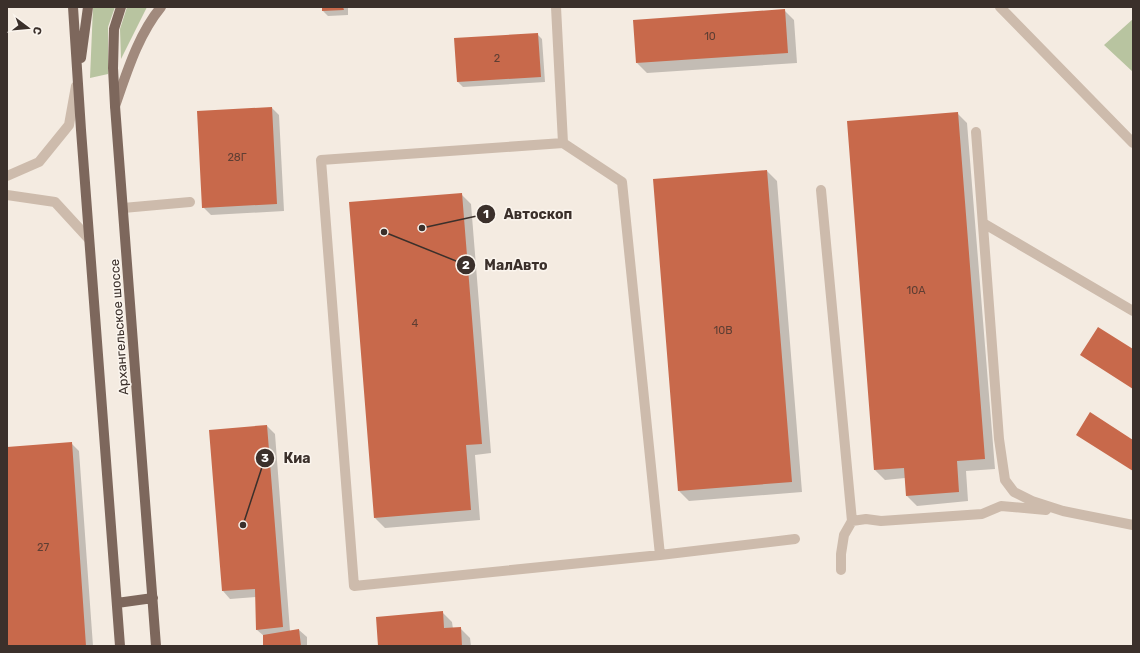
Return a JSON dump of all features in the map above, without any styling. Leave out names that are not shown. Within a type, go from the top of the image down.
[{"type":"main road","name":"Архангельское шоссе","points":[[73,7],[120,646]]},
{"type":"main road","points":[[78,80],[88,7]]},
{"type":"main road","name":"Архангельское шоссе","points":[[121,7],[114,29],[113,68],[115,106],[156,646]]},
{"type":"main road","points":[[115,106],[143,34],[161,7]]},
{"type":"main road","points":[[117,603],[153,598]]},
{"type":"street","points":[[556,7],[563,143]]},
{"type":"street","points":[[1000,7],[1133,143]]},
{"type":"street","points":[[7,176],[39,162],[69,125],[78,80]]},
{"type":"street","points":[[976,132],[999,439],[1005,480],[1014,492],[1032,501],[1063,511],[1133,525]]},
{"type":"street","points":[[660,555],[622,182],[563,143],[321,160],[354,586],[660,555],[794,539]]},
{"type":"street","points":[[821,190],[852,521],[844,534],[840,554],[841,570]]},
{"type":"street","points":[[7,195],[55,202],[89,239]]},
{"type":"street","points":[[123,208],[190,202]]},
{"type":"street","points":[[983,223],[1133,311]]},
{"type":"street","points":[[852,521],[866,519],[881,521],[982,514],[1001,506],[1063,511]]},
{"type":"green space","points":[[93,7],[115,7],[108,27],[108,74],[90,78]]},
{"type":"green space","points":[[127,7],[147,7],[121,59],[120,29]]},
{"type":"green space","points":[[1133,19],[1133,72],[1104,45]]},
{"type":"building","points":[[322,7],[343,7],[344,10],[322,11]]},
{"type":"building","points":[[785,9],[788,53],[636,63],[633,20]]},
{"type":"building","points":[[538,33],[541,77],[457,82],[454,38]]},
{"type":"building","points":[[272,107],[277,204],[202,208],[197,111]]},
{"type":"building","points":[[958,112],[985,459],[957,461],[959,492],[906,496],[904,468],[874,470],[847,121]]},
{"type":"building","points":[[767,170],[792,482],[678,491],[653,179]]},
{"type":"building","points":[[462,193],[482,444],[466,445],[471,510],[374,518],[349,202]]},
{"type":"building","points":[[1098,327],[1133,349],[1133,389],[1080,355]]},
{"type":"building","points":[[1090,412],[1133,440],[1133,471],[1076,435]]},
{"type":"building","points":[[267,425],[283,627],[256,630],[255,589],[222,591],[209,430]]},
{"type":"building","points":[[72,442],[86,646],[7,646],[7,447]]},
{"type":"building","points":[[443,611],[444,628],[461,627],[462,646],[378,646],[376,617]]},
{"type":"building","points":[[299,629],[301,646],[263,646],[263,635]]},
{"type":"place","name":"Автоскоп","points":[[422,228]]},
{"type":"place","name":"МалАвто","points":[[384,232]]},
{"type":"place","name":"Киа","points":[[243,525]]}]
